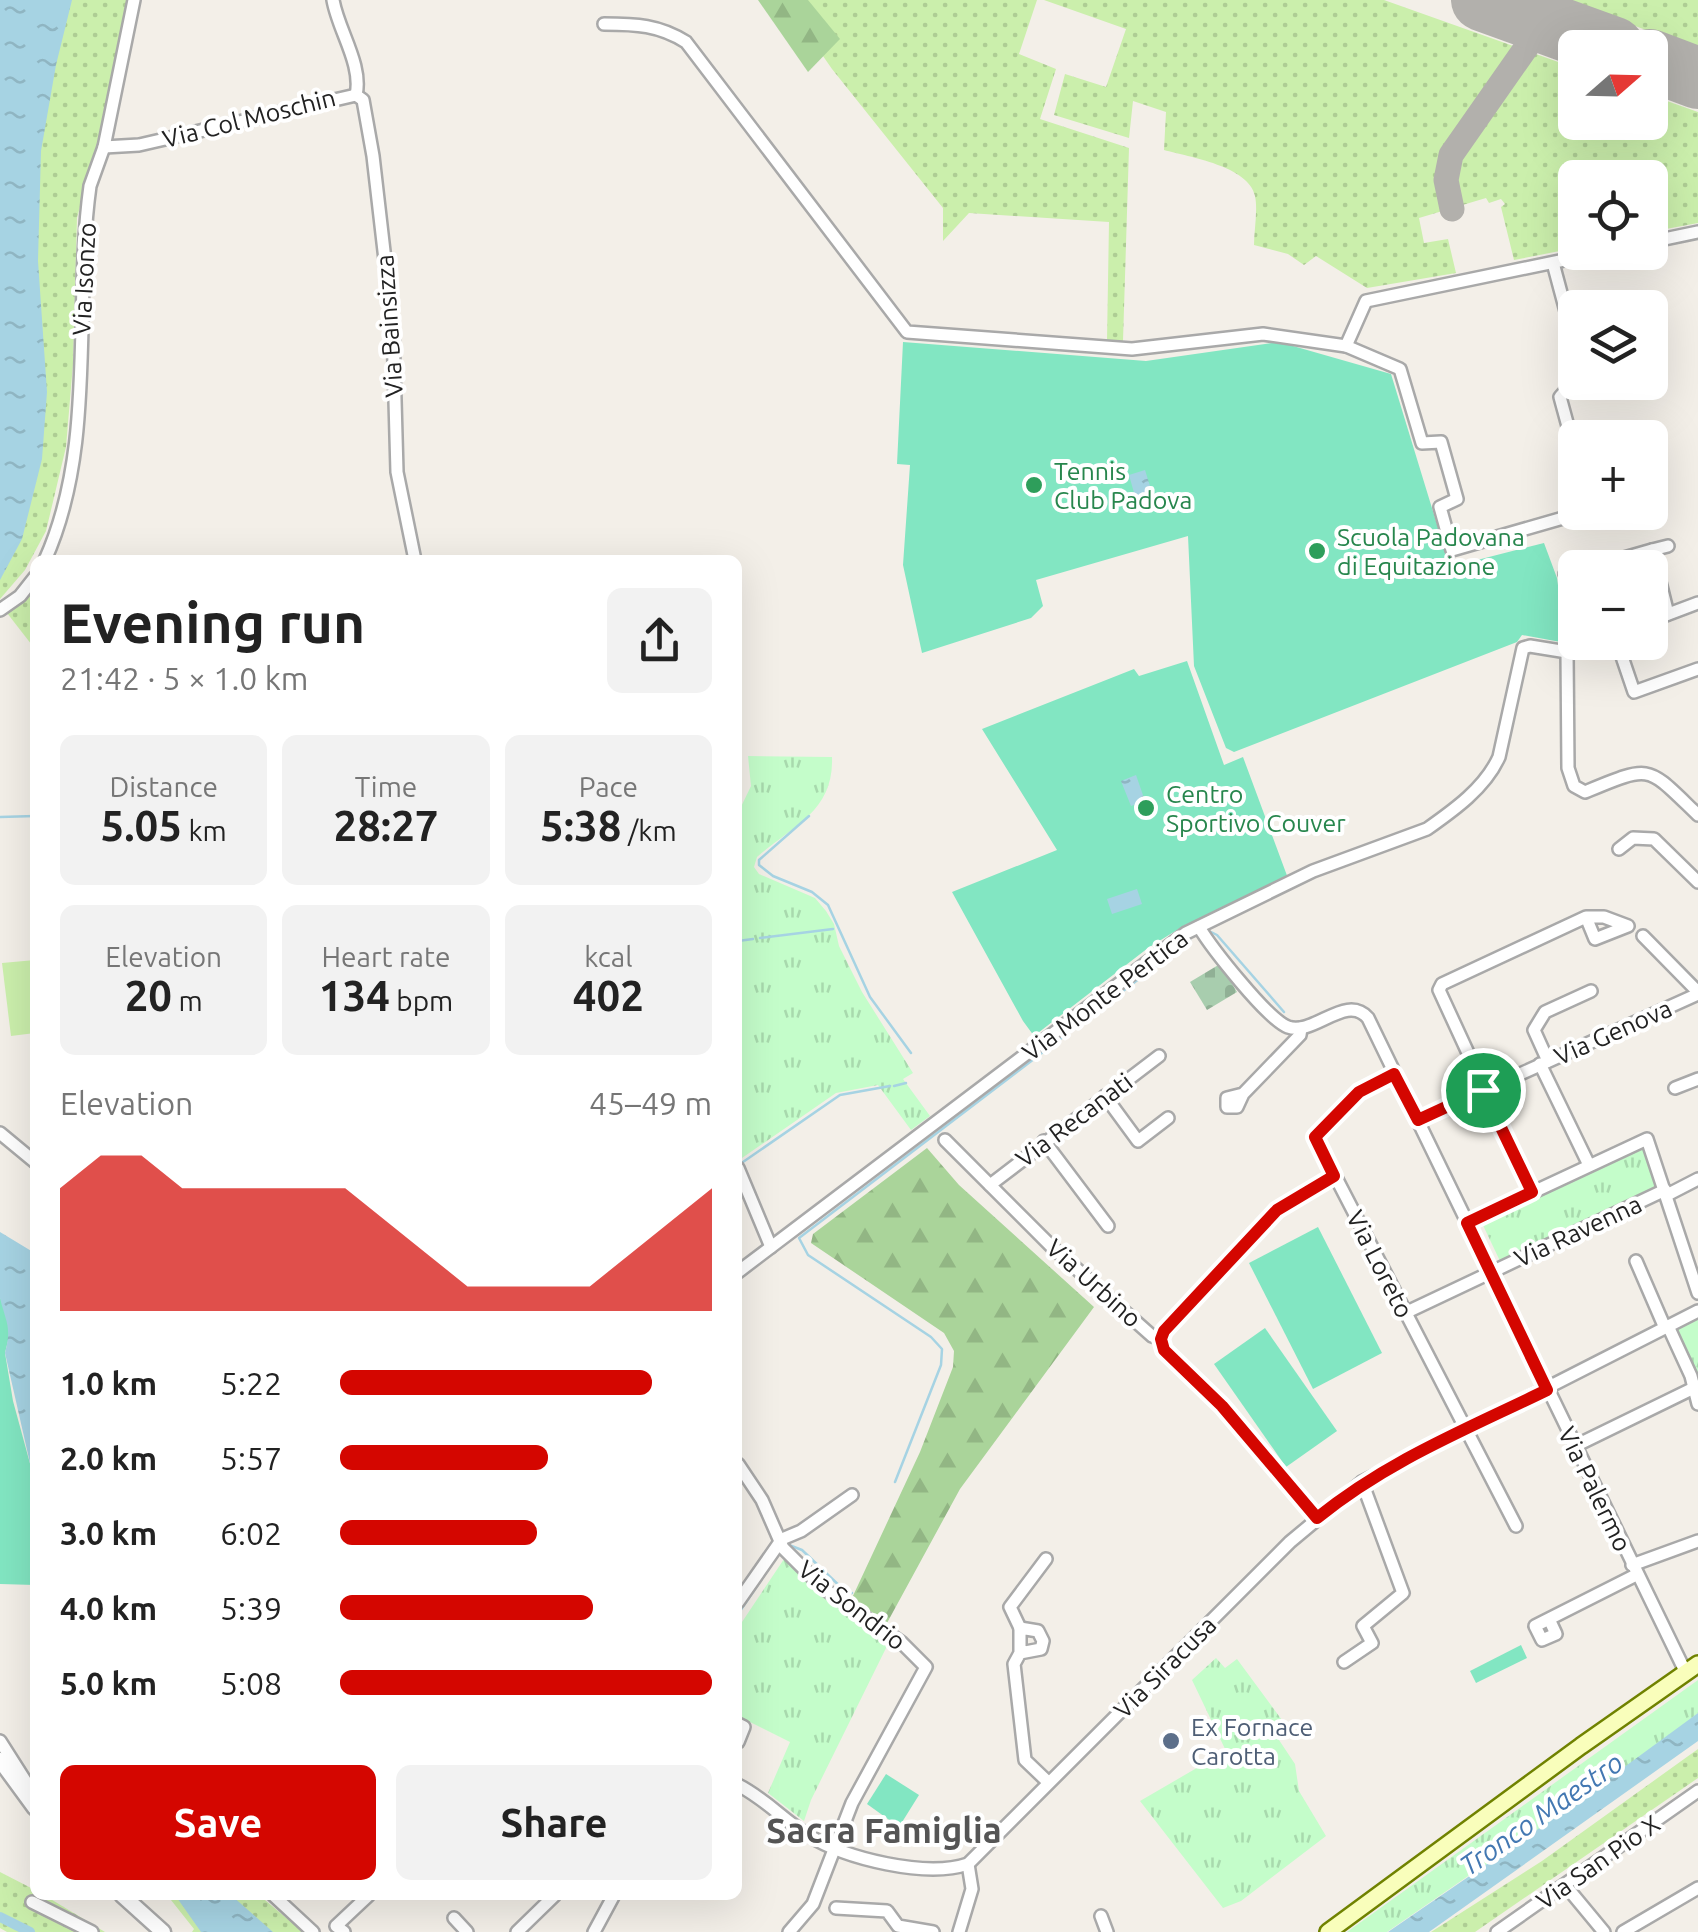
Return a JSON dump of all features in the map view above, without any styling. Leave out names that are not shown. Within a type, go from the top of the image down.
[{"type":"main road","points":[[1328,1932],[1692,1668]]},
{"type":"street","name":"Via Isonzo","points":[[47,555],[58,521],[73,446],[88,204],[93,175],[104,147],[134,0]]},
{"type":"street","name":"Via Col Moschin","points":[[104,147],[140,145],[356,95],[354,68],[333,0]]},
{"type":"street","points":[[604,24],[641,24],[666,30],[686,42],[907,332],[1132,349],[1263,334],[1346,346],[1400,369],[1422,442],[1441,442],[1457,499],[1440,508],[1452,550],[1558,522]]},
{"type":"street","name":"Via Bainsizza","points":[[356,95],[363,100],[373,156],[394,329],[397,472],[414,555]]},
{"type":"street","points":[[1668,238],[1698,232]]},
{"type":"street","points":[[1346,346],[1366,301],[1558,263]]},
{"type":"street","points":[[1553,264],[1560,290]]},
{"type":"street","points":[[1652,550],[1668,546]]},
{"type":"street","points":[[0,610],[30,583]]},
{"type":"street","points":[[1668,614],[1698,603]]},
{"type":"street","name":"Via Monte Pertica","points":[[742,1269],[1158,951],[1313,871],[1427,829],[1451,812],[1482,784],[1499,757],[1525,647],[1558,651]]},
{"type":"street","points":[[1567,660],[1568,768],[1574,786],[1585,792],[1623,776],[1648,773],[1658,776],[1698,815]]},
{"type":"street","points":[[1622,660],[1634,692],[1698,669]]},
{"type":"street","points":[[1619,848],[1633,838],[1654,839],[1698,882]]},
{"type":"street","points":[[1532,1192],[1438,990],[1442,984],[1586,917]]},
{"type":"street","points":[[1199,927],[1274,1018],[1285,1026],[1301,1028],[1300,1034],[1243,1094]]},
{"type":"street","points":[[1644,936],[1698,993]]},
{"type":"street","points":[[1588,1165],[1534,1030],[1544,1012],[1591,991]]},
{"type":"street","name":"Via Genova","points":[[1418,1120],[1698,993]]},
{"type":"street","name":"Via Palermo","points":[[1301,1028],[1357,1009],[1368,1018],[1634,1570],[1692,1668]]},
{"type":"street","name":"Via Recanati","points":[[990,1186],[1159,1056]]},
{"type":"street","name":"Via Loreto","points":[[1394,1074],[1359,1092],[1315,1137],[1516,1526]]},
{"type":"street","points":[[1675,1088],[1698,1079]]},
{"type":"street","points":[[1105,1096],[1142,1146],[1168,1118]]},
{"type":"street","points":[[0,1133],[30,1158]]},
{"type":"street","points":[[1467,1223],[1647,1139],[1698,1292]]},
{"type":"street","name":"Via Urbino","points":[[944,1140],[1094,1285],[1152,1336],[1161,1339],[1164,1350],[1222,1406],[1317,1518]]},
{"type":"street","points":[[1044,1142],[1108,1226]]},
{"type":"street","points":[[1161,1339],[1164,1331],[1277,1210],[1334,1176]]},
{"type":"street","points":[[742,1177],[771,1246]]},
{"type":"street","name":"Via Ravenna","points":[[1405,1313],[1698,1179]]},
{"type":"street","points":[[1636,1261],[1696,1387],[1698,1404]]},
{"type":"street","name":"Via Siracusa","points":[[971,1862],[1317,1518],[1362,1482],[1698,1311]]},
{"type":"street","points":[[1575,1446],[1696,1387]]},
{"type":"street","points":[[742,1471],[768,1513],[779,1543]]},
{"type":"street","points":[[1344,1662],[1372,1643],[1363,1626],[1403,1593],[1362,1482]]},
{"type":"street","points":[[742,1596],[779,1543],[852,1495]]},
{"type":"street","name":"Via Palermo","points":[[1549,1619],[1634,1570],[1698,1541]]},
{"type":"street","name":"Via Sondrio","points":[[779,1543],[822,1588],[901,1642],[926,1666],[852,1804],[812,1904],[789,1932]]},
{"type":"street","points":[[1046,1559],[1010,1607],[1020,1628],[1020,1653],[1014,1664],[1025,1760],[1048,1782]]},
{"type":"street","points":[[1020,1628],[1034,1628],[1043,1642],[1035,1652],[1020,1653]]},
{"type":"street","points":[[0,1741],[30,1788]]},
{"type":"street","points":[[0,1760],[30,1801]]},
{"type":"street","points":[[742,1787],[765,1800],[807,1834],[834,1848],[927,1868],[971,1862],[972,1889],[959,1929],[933,1932],[898,1926],[886,1911],[836,1908]]},
{"type":"street","name":"Via San Pio X","points":[[1497,1932],[1698,1792]]},
{"type":"street","points":[[1565,1885],[1604,1932]]},
{"type":"street","points":[[1623,1932],[1698,1888]]},
{"type":"street","points":[[128,1900],[163,1932]]},
{"type":"street","points":[[278,1900],[313,1932]]},
{"type":"street","points":[[340,1929],[365,1900]]},
{"type":"street","points":[[517,1932],[551,1900]]},
{"type":"street","points":[[594,1932],[611,1900]]},
{"type":"street","points":[[32,1902],[92,1932]]},
{"type":"street","points":[[1101,1916],[1107,1932]]},
{"type":"street","points":[[454,1918],[467,1932]]},
{"type":"green space","points":[[0,0],[128,0],[77,218],[73,364],[66,447],[46,531],[25,570],[0,599]]},
{"type":"green space","points":[[758,0],[808,0],[840,39],[808,72]]},
{"type":"green space","points":[[784,0],[1037,0],[1019,54],[1056,69],[1040,119],[1129,148],[1123,341],[1107,341],[1109,222],[969,213],[943,241],[943,208],[832,69]]},
{"type":"green space","points":[[1044,0],[1384,0],[1558,62],[1558,140],[1668,140],[1668,101],[1698,112],[1698,223],[1668,229],[1668,160],[1558,160],[1558,251],[1514,260],[1501,207],[1505,204],[1501,199],[1489,203],[1486,198],[1419,218],[1424,243],[1448,239],[1456,273],[1367,288],[1316,256],[1304,265],[1288,254],[1254,245],[1256,202],[1250,186],[1242,177],[1217,164],[1164,150],[1166,112],[1133,101],[1129,138],[1054,115],[1065,74],[1106,87],[1126,29]]},
{"type":"green space","points":[[1564,0],[1698,0],[1698,49],[1668,38],[1668,30],[1646,30]]},
{"type":"green space","name":"Scuola Padovana di Equitazione","points":[[903,342],[1146,361],[1279,342],[1391,374],[1450,567],[1544,543],[1557,578],[1558,642],[1522,635],[1517,642],[1234,752],[1226,748],[1194,666],[1188,536],[1036,580],[1043,606],[1031,618],[922,653],[903,565],[910,465],[897,464]]},
{"type":"green space","points":[[30,594],[30,643],[7,613]]},
{"type":"green space","name":"Centro Sportivo Couver","points":[[1187,661],[1224,765],[1243,757],[1289,881],[1185,925],[1148,948],[1034,1036],[952,892],[1057,850],[982,729],[1134,669],[1139,676]]},
{"type":"green space","points":[[748,756],[832,757],[831,776],[818,805],[757,857],[754,867],[759,874],[815,898],[834,924],[839,946],[862,992],[913,1073],[903,1079],[930,1116],[911,1130],[878,1085],[836,1093],[742,1158],[742,805],[751,786]]},
{"type":"green space","points":[[30,960],[30,1034],[11,1036],[2,963]]},
{"type":"green space","points":[[1220,964],[1237,992],[1207,1010],[1190,982]]},
{"type":"green space","points":[[1644,1145],[1658,1185],[1500,1261],[1481,1221]]},
{"type":"green space","points":[[927,1148],[959,1185],[1094,1307],[960,1489],[887,1623],[852,1598],[920,1452],[953,1367],[954,1351],[944,1333],[811,1243],[813,1234]]},
{"type":"green space","points":[[1318,1227],[1382,1353],[1313,1389],[1249,1263]]},
{"type":"green space","points":[[0,1297],[9,1318],[5,1353],[13,1401],[30,1464],[30,1585],[0,1584]]},
{"type":"green space","points":[[1698,1318],[1698,1378],[1674,1329]]},
{"type":"green space","points":[[1265,1328],[1337,1431],[1286,1467],[1214,1364]]},
{"type":"green space","points":[[784,1559],[836,1606],[889,1642],[804,1821],[768,1793],[790,1742],[742,1718],[742,1622]]},
{"type":"green space","points":[[1521,1645],[1527,1658],[1476,1683],[1470,1671]]},
{"type":"green space","points":[[1216,1658],[1225,1668],[1237,1659],[1290,1731],[1279,1740],[1295,1764],[1299,1791],[1326,1836],[1241,1901],[1223,1908],[1140,1801],[1226,1751],[1192,1680]]},
{"type":"green space","points":[[1698,1680],[1698,1713],[1631,1769],[1529,1841],[1474,1872],[1387,1932],[1347,1932]]},
{"type":"green space","points":[[1698,1749],[1698,1778],[1475,1932],[1431,1932],[1542,1861]]},
{"type":"green space","points":[[886,1774],[919,1795],[899,1827],[867,1804]]},
{"type":"green space","points":[[0,1872],[30,1887],[30,1900],[52,1900],[105,1932],[7,1932],[0,1928]]},
{"type":"green space","points":[[171,1900],[265,1900],[303,1932],[192,1932],[194,1929]]},
{"type":"water","points":[[0,0],[72,0],[41,151],[38,261],[47,392],[42,459],[22,539],[0,580]]},
{"type":"water","points":[[1145,470],[1155,502],[1138,507],[1129,475]]},
{"type":"water","points":[[1136,775],[1145,801],[1131,806],[1121,781]]},
{"type":"water","points":[[1137,889],[1142,904],[1112,914],[1107,899]]},
{"type":"water","points":[[0,1232],[30,1250],[30,1463],[5,1353],[8,1330],[0,1298]]},
{"type":"water","points":[[1698,1713],[1698,1741],[1429,1932],[1388,1932],[1563,1812]]},
{"type":"water","points":[[179,1900],[237,1900],[273,1932],[201,1932]]},
{"type":"waterway","points":[[0,817],[30,816]]},
{"type":"waterway","points":[[809,816],[759,860],[759,865],[773,876],[812,892],[828,905],[870,997],[911,1053]]},
{"type":"waterway","points":[[760,938],[833,929]]},
{"type":"waterway","points":[[1211,932],[1284,1012]]},
{"type":"waterway","points":[[742,940],[753,939]]},
{"type":"waterway","points":[[895,1482],[941,1365],[942,1349],[931,1337],[808,1255],[799,1238],[1190,940]]},
{"type":"waterway","points":[[894,1086],[906,1083]]},
{"type":"waterway","points":[[743,1162],[840,1095],[890,1086]]},
{"type":"waterway","points":[[789,1545],[802,1550],[847,1593],[852,1593]]},
{"type":"waterway","points":[[742,1608],[778,1555]]},
{"type":"waterway","points":[[0,1917],[30,1932]]},
{"type":"taxiway","points":[[1452,209],[1446,180],[1451,155],[1544,22]]},
{"type":"runway","points":[[1482,0],[1564,30]]},
{"type":"runway","points":[[1668,67],[1698,78]]},
{"type":"place","name":"Tennis Club Padova","points":[[1034,485]]},
{"type":"place","name":"Scuola Padovana di Equitazione","points":[[1317,551]]},
{"type":"place","name":"Centro Sportivo Couver","points":[[1146,808]]},
{"type":"place","name":"Ex Fornace Carotta","points":[[1171,1741]]},
{"type":"district","name":"Sacra Famiglia","points":[[884,1831]]},
{"type":"route","points":[[1394,1074],[1418,1120],[1483,1090],[1532,1192],[1467,1223],[1547,1390],[1391,1465],[1362,1482],[1317,1518],[1222,1406],[1164,1350],[1162,1334],[1277,1210],[1334,1176],[1315,1137],[1359,1092],[1394,1074]]},
{"type":"water label","name":"Tronco Maestro","points":[[1541,1814]]}]
